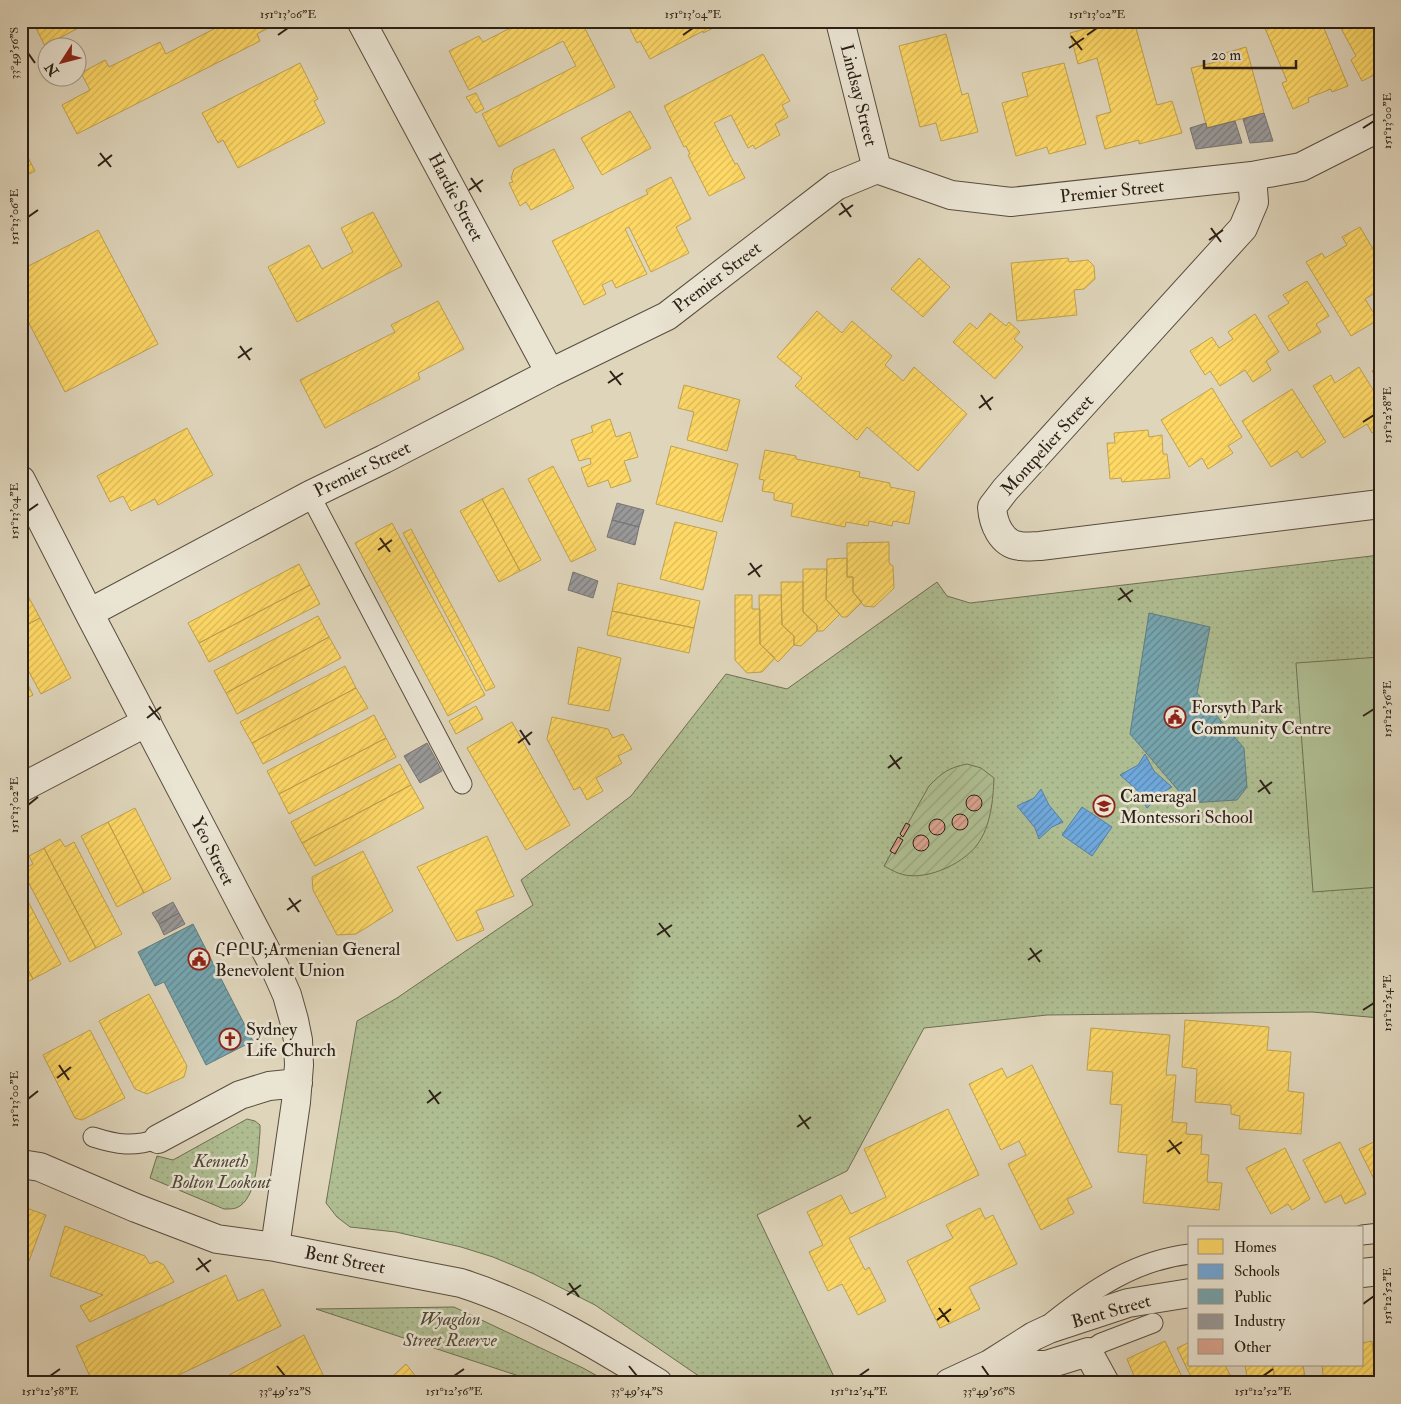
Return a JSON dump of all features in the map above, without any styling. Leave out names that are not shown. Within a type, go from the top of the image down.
[{"type":"street","name":"Hardie Street","points":[[361,21],[550,373]]},
{"type":"street","name":"Lindsay Street","points":[[840,21],[877,169]]},
{"type":"street","name":"Premier Street","points":[[89,613],[310,495],[667,316],[836,186],[877,169],[951,195],[1011,202],[1252,176],[1301,166],[1380,127]]},
{"type":"street","name":"Montpelier Street","points":[[1252,176],[1254,202],[1243,228],[1005,490],[992,507],[993,520],[1000,533],[1018,546],[1040,546],[1380,504]]},
{"type":"street","name":"Yeo Street","points":[[21,480],[288,995],[298,1040],[298,1083],[275,1247]]},
{"type":"street","points":[[21,788],[147,722]]},
{"type":"street","points":[[158,1139],[240,1096],[269,1086],[298,1083]]},
{"type":"street","name":"Bent Street","points":[[21,1164],[40,1167],[210,1237],[275,1247],[461,1283],[490,1292],[576,1333],[658,1383]]},
{"type":"street","points":[[1364,1273],[1380,1271]]},
{"type":"street","name":"Bent Street","points":[[949,1383],[990,1364],[1034,1336],[1062,1325],[1128,1303],[1188,1294]]},
{"type":"street","points":[[990,1364],[1046,1365],[1088,1352],[1105,1383]]},
{"type":"lane","points":[[310,495],[462,784]]},
{"type":"lane","points":[[93,1137],[124,1145],[142,1144],[158,1139]]},
{"type":"lane","points":[[1364,1235],[1380,1233]]},
{"type":"lane","name":"Bent Street","points":[[1034,1336],[1110,1281],[1145,1263],[1162,1258],[1188,1254]]},
{"type":"lane","points":[[1088,1352],[1101,1343],[1153,1323]]},
{"type":"green space","points":[[1380,555],[1380,1018],[1312,1012],[1047,1015],[924,1028],[847,1171],[757,1215],[837,1383],[709,1383],[595,1305],[534,1274],[493,1257],[461,1247],[396,1232],[350,1227],[337,1217],[326,1203],[357,1021],[397,998],[533,905],[521,880],[631,796],[726,674],[787,689],[937,582],[947,596],[970,603]]},
{"type":"green space","points":[[1380,657],[1380,887],[1313,892],[1296,663]]},
{"type":"green space","points":[[967,764],[981,768],[994,778],[992,804],[988,821],[982,838],[977,845],[962,859],[930,874],[908,875],[898,873],[884,866],[929,786],[946,771]]},
{"type":"green space","name":"Kenneth Bolton Lookout","points":[[247,1119],[255,1121],[260,1125],[256,1174],[249,1196],[236,1208],[224,1209],[150,1178],[157,1156],[173,1160]]},
{"type":"green space","name":"Wyagdon Street Reserve","points":[[454,1307],[583,1368],[610,1383],[540,1383],[316,1309]]},
{"type":"building: Homes","points":[[39,21],[91,21],[60,38],[41,38],[34,24]]},
{"type":"building: Homes","points":[[229,21],[282,21],[257,34],[260,41],[77,134],[62,105],[90,90],[88,86],[88,69],[105,60],[109,67],[160,42],[166,54]]},
{"type":"building: Homes","points":[[524,21],[581,21],[615,87],[499,147],[482,114],[576,66],[563,41],[469,90],[449,51],[479,36],[483,42]]},
{"type":"building: Homes","points":[[626,21],[723,21],[724,23],[703,33],[703,31],[650,59],[640,41],[637,43]]},
{"type":"building: Homes","points":[[886,21],[918,21],[888,29]]},
{"type":"building: Homes","points":[[1114,21],[1134,21],[1157,105],[1172,101],[1182,133],[1139,144],[1139,140],[1105,149],[1096,116],[1111,112],[1097,58],[1078,64],[1070,33]]},
{"type":"building: Homes","points":[[1262,21],[1321,21],[1348,86],[1332,92],[1331,89],[1308,98],[1309,102],[1293,109],[1282,83],[1287,81]]},
{"type":"building: Homes","points":[[1337,21],[1380,21],[1380,72],[1362,81],[1351,60],[1356,56]]},
{"type":"building: Homes","points":[[946,34],[962,95],[968,93],[978,132],[941,141],[936,123],[920,127],[899,46]]},
{"type":"building: Homes","points":[[1246,47],[1264,113],[1207,128],[1191,68],[1224,60],[1222,54]]},
{"type":"building: Homes","points":[[763,54],[790,101],[782,105],[788,117],[775,124],[780,135],[755,149],[753,145],[748,148],[731,115],[714,123],[735,164],[737,163],[745,178],[709,196],[688,155],[690,154],[686,146],[684,147],[664,106]]},
{"type":"building: Homes","points":[[300,63],[318,99],[314,101],[325,123],[238,168],[223,140],[218,143],[202,113]]},
{"type":"building: Homes","points":[[1064,63],[1086,144],[1049,154],[1047,147],[1016,156],[1002,103],[1028,96],[1022,73]]},
{"type":"building: Homes","points":[[476,93],[484,109],[476,113],[466,97]]},
{"type":"building: Homes","points":[[630,111],[651,148],[602,175],[581,138]]},
{"type":"building: Homes","points":[[21,144],[35,171],[21,178]]},
{"type":"building: Homes","points":[[554,149],[574,188],[531,210],[526,202],[520,206],[509,183],[513,182],[511,178],[514,169]]},
{"type":"building: Homes","points":[[671,177],[691,219],[676,227],[689,253],[651,272],[629,227],[625,229],[647,274],[616,288],[612,280],[602,285],[606,294],[584,305],[552,241],[648,194],[646,190]]},
{"type":"building: Homes","points":[[373,212],[402,266],[297,322],[268,267],[309,245],[322,269],[353,252],[341,228]]},
{"type":"building: Homes","points":[[1360,227],[1380,261],[1380,290],[1365,299],[1378,320],[1351,336],[1306,262],[1322,253],[1325,258],[1347,245],[1342,237]]},
{"type":"building: Homes","points":[[98,230],[158,344],[65,392],[21,308],[21,270]]},
{"type":"building: Homes","points":[[919,258],[950,287],[923,317],[891,289]]},
{"type":"building: Homes","points":[[1068,258],[1069,262],[1088,260],[1094,266],[1095,279],[1084,289],[1074,290],[1077,315],[1017,321],[1011,263]]},
{"type":"building: Homes","points":[[1307,281],[1329,316],[1316,324],[1321,332],[1289,351],[1268,316],[1289,303],[1283,295]]},
{"type":"building: Homes","points":[[438,301],[464,349],[418,373],[420,379],[325,428],[300,380],[395,332],[391,325]]},
{"type":"building: Homes","points":[[817,311],[842,333],[852,321],[892,356],[885,365],[903,381],[914,367],[967,414],[918,471],[867,427],[857,440],[795,386],[802,378],[777,357]]},
{"type":"building: Homes","points":[[990,313],[1006,326],[1009,322],[1020,332],[1014,339],[1023,347],[995,379],[953,342],[970,323],[977,329]]},
{"type":"building: Homes","points":[[1255,314],[1279,352],[1266,361],[1271,370],[1253,382],[1245,370],[1220,386],[1210,371],[1205,375],[1190,351],[1212,337],[1219,348],[1233,339],[1228,332]]},
{"type":"building: Homes","points":[[1380,366],[1380,383],[1372,371]]},
{"type":"building: Homes","points":[[1359,367],[1380,401],[1380,429],[1372,433],[1367,424],[1344,438],[1313,386],[1331,375],[1335,383]]},
{"type":"building: Homes","points":[[684,385],[740,400],[727,451],[687,440],[694,412],[678,408]]},
{"type":"building: Homes","points":[[1212,388],[1242,437],[1228,446],[1233,453],[1208,469],[1202,458],[1189,467],[1161,420]]},
{"type":"building: Homes","points":[[1292,389],[1326,442],[1302,458],[1297,451],[1271,467],[1242,421]]},
{"type":"building: Homes","points":[[610,419],[616,437],[630,432],[638,457],[624,461],[631,481],[611,488],[608,480],[588,487],[581,468],[591,464],[590,458],[579,461],[571,440],[593,432],[591,426]]},
{"type":"building: Homes","points":[[187,428],[213,475],[158,505],[155,499],[131,511],[123,496],[110,502],[97,476]]},
{"type":"building: Homes","points":[[1148,430],[1149,437],[1162,435],[1163,454],[1167,454],[1170,478],[1122,482],[1121,478],[1110,479],[1107,443],[1115,443],[1114,433]]},
{"type":"building: Homes","points":[[671,446],[738,464],[722,522],[656,504]]},
{"type":"building: Homes","points":[[765,450],[796,456],[796,459],[860,472],[859,477],[890,483],[890,487],[915,492],[909,524],[893,521],[892,526],[869,521],[868,526],[846,522],[845,527],[791,516],[793,504],[774,500],[774,493],[762,491],[764,480],[759,479]]},
{"type":"building: Homes","points":[[553,466],[596,550],[571,562],[528,479]]},
{"type":"building: Homes","points":[[503,488],[541,560],[520,571],[482,499]]},
{"type":"building: Homes","points":[[482,499],[520,571],[499,582],[460,511]]},
{"type":"building: Homes","points":[[675,522],[717,532],[703,590],[660,579]]},
{"type":"building: Homes","points":[[392,523],[485,695],[448,716],[355,543]]},
{"type":"building: Homes","points":[[411,529],[495,687],[486,691],[403,533]]},
{"type":"building: Homes","points":[[889,542],[889,563],[893,566],[894,588],[874,607],[864,606],[853,592],[853,577],[847,577],[847,543]]},
{"type":"building: Homes","points":[[847,558],[847,577],[853,577],[853,592],[862,602],[847,617],[842,617],[826,599],[827,559]]},
{"type":"building: Homes","points":[[299,564],[310,585],[199,643],[188,623]]},
{"type":"building: Homes","points":[[803,569],[827,569],[826,599],[840,614],[823,631],[817,631],[817,625],[803,612]]},
{"type":"building: Homes","points":[[781,582],[803,582],[803,612],[817,625],[817,631],[801,646],[794,645],[794,636],[782,625]]},
{"type":"building: Homes","points":[[21,583],[40,618],[21,628]]},
{"type":"building: Homes","points":[[618,583],[700,601],[694,628],[612,611]]},
{"type":"building: Homes","points":[[310,585],[320,604],[209,662],[199,643]]},
{"type":"building: Homes","points":[[735,595],[752,595],[752,609],[760,609],[760,644],[775,658],[762,672],[747,673],[735,660]]},
{"type":"building: Homes","points":[[759,595],[781,595],[782,625],[794,636],[794,645],[778,662],[760,644]]},
{"type":"building: Homes","points":[[612,611],[694,628],[689,653],[607,635]]},
{"type":"building: Homes","points":[[318,616],[329,637],[226,693],[214,671]]},
{"type":"building: Homes","points":[[40,618],[71,678],[41,694],[21,657],[21,628]]},
{"type":"building: Homes","points":[[329,637],[341,658],[237,714],[226,693]]},
{"type":"building: Homes","points":[[578,647],[621,658],[609,711],[568,704]]},
{"type":"building: Homes","points":[[345,666],[356,688],[252,743],[240,722]]},
{"type":"building: Homes","points":[[21,671],[33,695],[21,701]]},
{"type":"building: Homes","points":[[356,688],[368,708],[263,764],[252,743]]},
{"type":"building: Homes","points":[[476,706],[483,719],[456,734],[449,721]]},
{"type":"building: Homes","points":[[374,715],[386,738],[279,794],[267,771]]},
{"type":"building: Homes","points":[[552,717],[608,729],[613,738],[623,734],[632,749],[618,756],[622,763],[596,778],[603,791],[587,800],[580,787],[574,790],[547,739]]},
{"type":"building: Homes","points":[[512,722],[570,825],[526,850],[467,748]]},
{"type":"building: Homes","points":[[386,738],[396,757],[289,814],[279,794]]},
{"type":"building: Homes","points":[[400,764],[411,785],[302,843],[291,822]]},
{"type":"building: Homes","points":[[411,785],[424,808],[315,866],[302,843]]},
{"type":"building: Homes","points":[[135,808],[171,879],[144,893],[108,822]]},
{"type":"building: Homes","points":[[108,822],[144,893],[117,907],[81,836]]},
{"type":"building: Homes","points":[[487,836],[514,896],[476,911],[484,930],[457,941],[417,867]]},
{"type":"building: Homes","points":[[60,839],[65,847],[74,842],[122,934],[96,948],[44,848]]},
{"type":"building: Homes","points":[[44,848],[96,948],[70,962],[22,870],[33,864],[29,856]]},
{"type":"building: Homes","points":[[363,851],[393,911],[356,934],[337,935],[313,890],[312,877]]},
{"type":"building: Homes","points":[[21,888],[61,964],[33,979],[21,957]]},
{"type":"building: Homes","points":[[21,957],[33,979],[21,985]]},
{"type":"building: Homes","points":[[149,994],[187,1066],[184,1077],[147,1094],[135,1089],[99,1021]]},
{"type":"building: Homes","points":[[1185,1020],[1269,1027],[1267,1050],[1291,1052],[1288,1091],[1304,1093],[1301,1134],[1239,1129],[1240,1116],[1231,1114],[1231,1105],[1195,1102],[1197,1069],[1182,1067]]},
{"type":"building: Homes","points":[[1091,1028],[1170,1035],[1166,1075],[1176,1075],[1172,1122],[1187,1123],[1186,1134],[1202,1135],[1201,1154],[1209,1155],[1207,1182],[1222,1183],[1219,1210],[1143,1203],[1147,1155],[1118,1152],[1122,1105],[1110,1104],[1113,1072],[1087,1070]]},
{"type":"building: Homes","points":[[90,1030],[125,1098],[82,1120],[75,1118],[43,1055]]},
{"type":"building: Homes","points":[[1032,1065],[1092,1187],[1067,1199],[1074,1213],[1041,1230],[1008,1164],[1026,1155],[1019,1141],[1001,1150],[969,1084],[1002,1068],[1007,1078]]},
{"type":"building: Homes","points":[[948,1109],[979,1175],[849,1238],[865,1270],[869,1267],[886,1301],[858,1315],[842,1284],[828,1291],[809,1252],[823,1245],[807,1212],[841,1195],[851,1214],[886,1197],[864,1149]]},
{"type":"building: Homes","points":[[1380,1139],[1380,1191],[1359,1149]]},
{"type":"building: Homes","points":[[1340,1142],[1366,1194],[1345,1204],[1341,1195],[1325,1203],[1303,1160]]},
{"type":"building: Homes","points":[[1285,1148],[1310,1199],[1292,1210],[1288,1204],[1271,1214],[1246,1168]]},
{"type":"building: Homes","points":[[21,1206],[46,1215],[29,1261],[21,1258]]},
{"type":"building: Homes","points":[[980,1208],[985,1219],[993,1215],[1017,1264],[969,1287],[980,1309],[940,1328],[907,1261],[953,1238],[946,1225]]},
{"type":"building: Homes","points":[[65,1226],[145,1256],[150,1264],[157,1261],[164,1265],[174,1282],[90,1322],[80,1306],[103,1295],[50,1276]]},
{"type":"building: Homes","points":[[226,1275],[238,1301],[263,1289],[281,1326],[162,1383],[93,1383],[76,1346]]},
{"type":"building: Homes","points":[[304,1335],[327,1383],[233,1383],[229,1375]]},
{"type":"building: Homes","points":[[1165,1341],[1185,1383],[1128,1383],[1126,1379],[1134,1376],[1127,1359]]},
{"type":"building: Homes","points":[[1372,1341],[1376,1383],[1324,1383],[1322,1366],[1364,1366],[1364,1343]]},
{"type":"building: Homes","points":[[1375,1341],[1380,1341],[1380,1383],[1379,1383]]},
{"type":"building: Homes","points":[[1188,1343],[1188,1366],[1226,1366],[1234,1383],[1194,1383],[1177,1348]]},
{"type":"building: Homes","points":[[406,1364],[421,1383],[385,1383]]},
{"type":"building: Homes","points":[[1245,1366],[1273,1366],[1275,1383],[1248,1383]]},
{"type":"building: Homes","points":[[1273,1366],[1303,1366],[1306,1383],[1275,1383]]},
{"type":"building: Schools","points":[[1145,754],[1154,771],[1172,787],[1160,794],[1147,808],[1137,790],[1120,775],[1138,765]]},
{"type":"building: Schools","points":[[1041,789],[1049,805],[1063,822],[1052,827],[1039,839],[1035,828],[1017,806],[1034,798]]},
{"type":"building: Schools","points":[[1082,807],[1112,827],[1092,856],[1062,835]]},
{"type":"building: Public","name":"Forsyth Park Community Centre","points":[[1149,613],[1210,627],[1197,693],[1244,748],[1247,787],[1237,800],[1189,803],[1130,734]]},
{"type":"building: Public","points":[[193,924],[253,1041],[206,1065],[164,982],[155,986],[138,952]]},
{"type":"building: Industry","points":[[1264,113],[1273,141],[1250,143],[1243,119]]},
{"type":"building: Industry","points":[[1235,121],[1242,143],[1196,149],[1190,128],[1206,123],[1207,128]]},
{"type":"building: Industry","points":[[617,503],[644,510],[639,527],[612,520]]},
{"type":"building: Industry","points":[[612,520],[639,527],[635,545],[607,537]]},
{"type":"building: Industry","points":[[573,572],[598,581],[593,598],[568,590]]},
{"type":"building: Industry","points":[[427,743],[442,771],[420,783],[404,756]]},
{"type":"building: Industry","points":[[173,902],[179,913],[159,924],[152,913]]},
{"type":"building: Industry","points":[[179,913],[185,924],[164,935],[159,924]]},
{"type":"building: Other","points":[[974,795],[982,803],[974,811],[966,803]]},
{"type":"building: Other","points":[[960,814],[968,822],[960,830],[952,822]]},
{"type":"building: Other","points":[[937,819],[945,827],[937,835],[929,827]]},
{"type":"building: Other","points":[[906,823],[910,825],[903,837],[900,834]]},
{"type":"building: Other","points":[[921,835],[929,843],[921,851],[913,843]]},
{"type":"building: Other","points":[[898,837],[903,840],[895,854],[890,851]]},
{"type":"place","name":"Forsyth Park Community Centre","points":[[1175,717]]},
{"type":"place","name":"Cameragal Montessori School","points":[[1104,806]]},
{"type":"place","name":"ՀԲԸՄ;Armenian General Benevolent Union","points":[[199,959]]},
{"type":"place","name":"Sydney Life Church","points":[[230,1039]]}]
